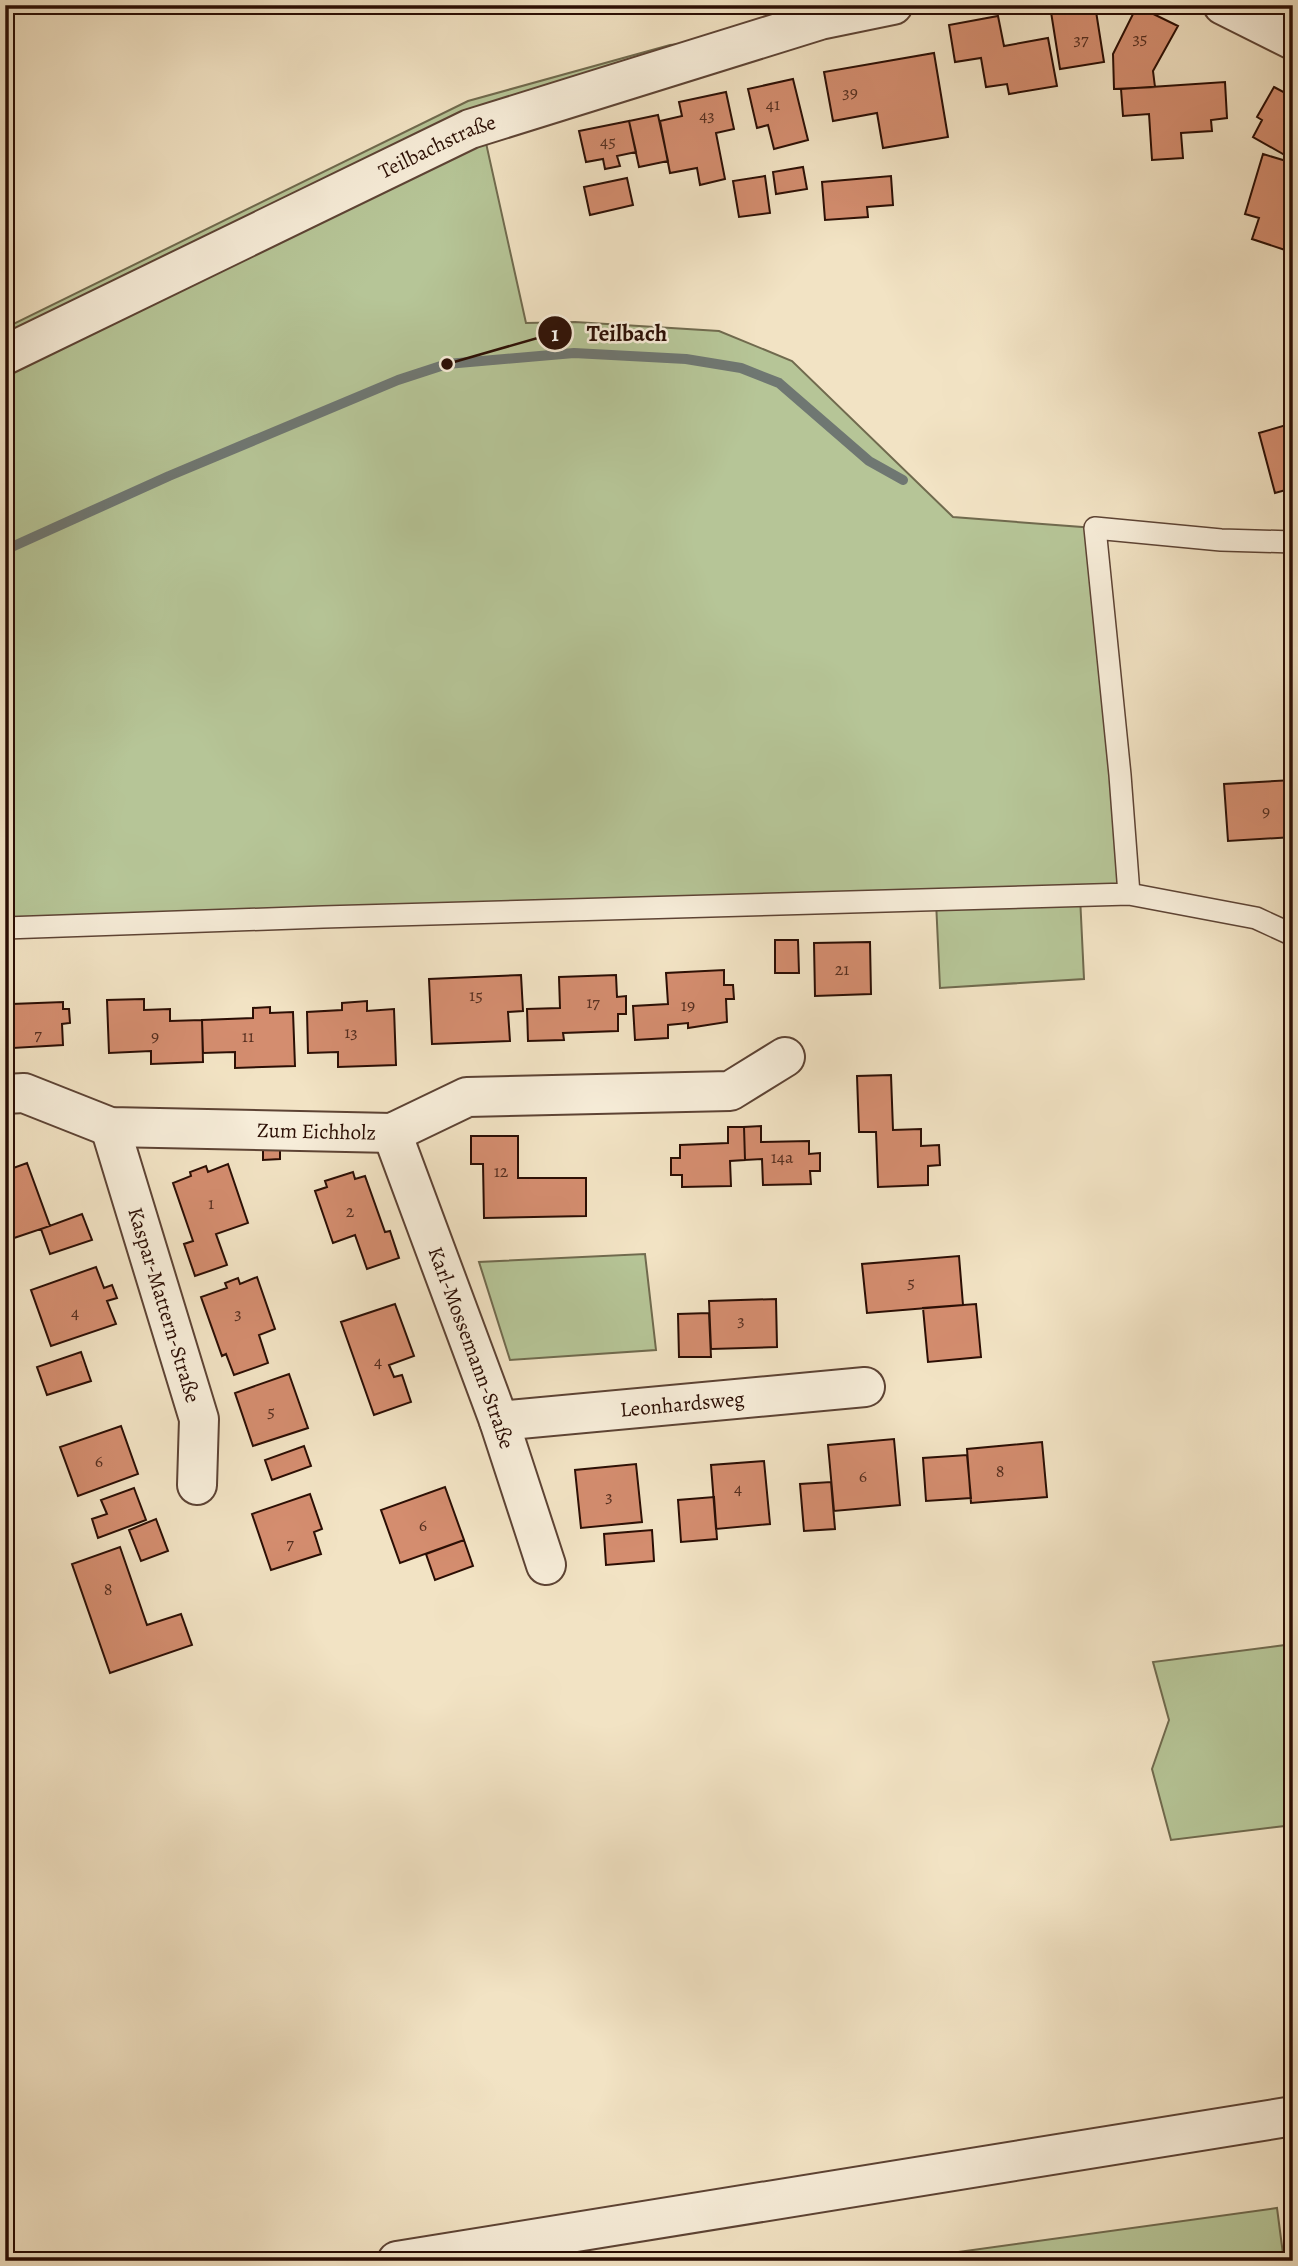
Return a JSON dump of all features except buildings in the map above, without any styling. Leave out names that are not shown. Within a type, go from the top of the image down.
[{"type":"street","name":"Teilbachstraße","points":[[5,355],[470,129],[820,20],[893,5]]},
{"type":"street","points":[[1223,5],[1293,40]]},
{"type":"street","name":"Zum Eichholz","points":[[5,1094],[23,1093],[110,1127],[393,1133],[467,1097],[730,1091],[785,1057]]},
{"type":"street","name":"Kaspar-Mattern-Straße","points":[[110,1127],[199,1419],[197,1485]]},
{"type":"street","name":"Karl-Mossemann-Straße","points":[[393,1133],[499,1421],[546,1565]]},
{"type":"street","name":"Leonhardsweg","points":[[499,1421],[865,1387]]},
{"type":"street","points":[[397,2261],[1293,2116]]},
{"type":"lane","points":[[1129,894],[1095,528],[1221,540],[1293,542]]},
{"type":"lane","points":[[5,928],[1129,894],[1256,918],[1293,935]]},
{"type":"green space","points":[[776,34],[482,125],[526,323],[575,322],[719,331],[792,361],[953,517],[1095,528],[1129,894],[1080,896],[1084,979],[940,988],[936,901],[5,928],[5,328],[468,101],[670,45]]},
{"type":"green space","points":[[645,1254],[656,1350],[510,1360],[479,1262]]},
{"type":"green space","points":[[1293,1644],[1293,1825],[1171,1840],[1152,1769],[1169,1720],[1153,1662]]},
{"type":"green space","points":[[1277,2208],[1283,2254],[1293,2252],[1293,2261],[893,2261]]},
{"type":"waterway","points":[[5,550],[169,476],[398,380],[447,364],[574,353],[686,359],[741,368],[779,383],[869,461],[903,480]]},
{"type":"place","name":"Teilbach","points":[[447,364]]}]
